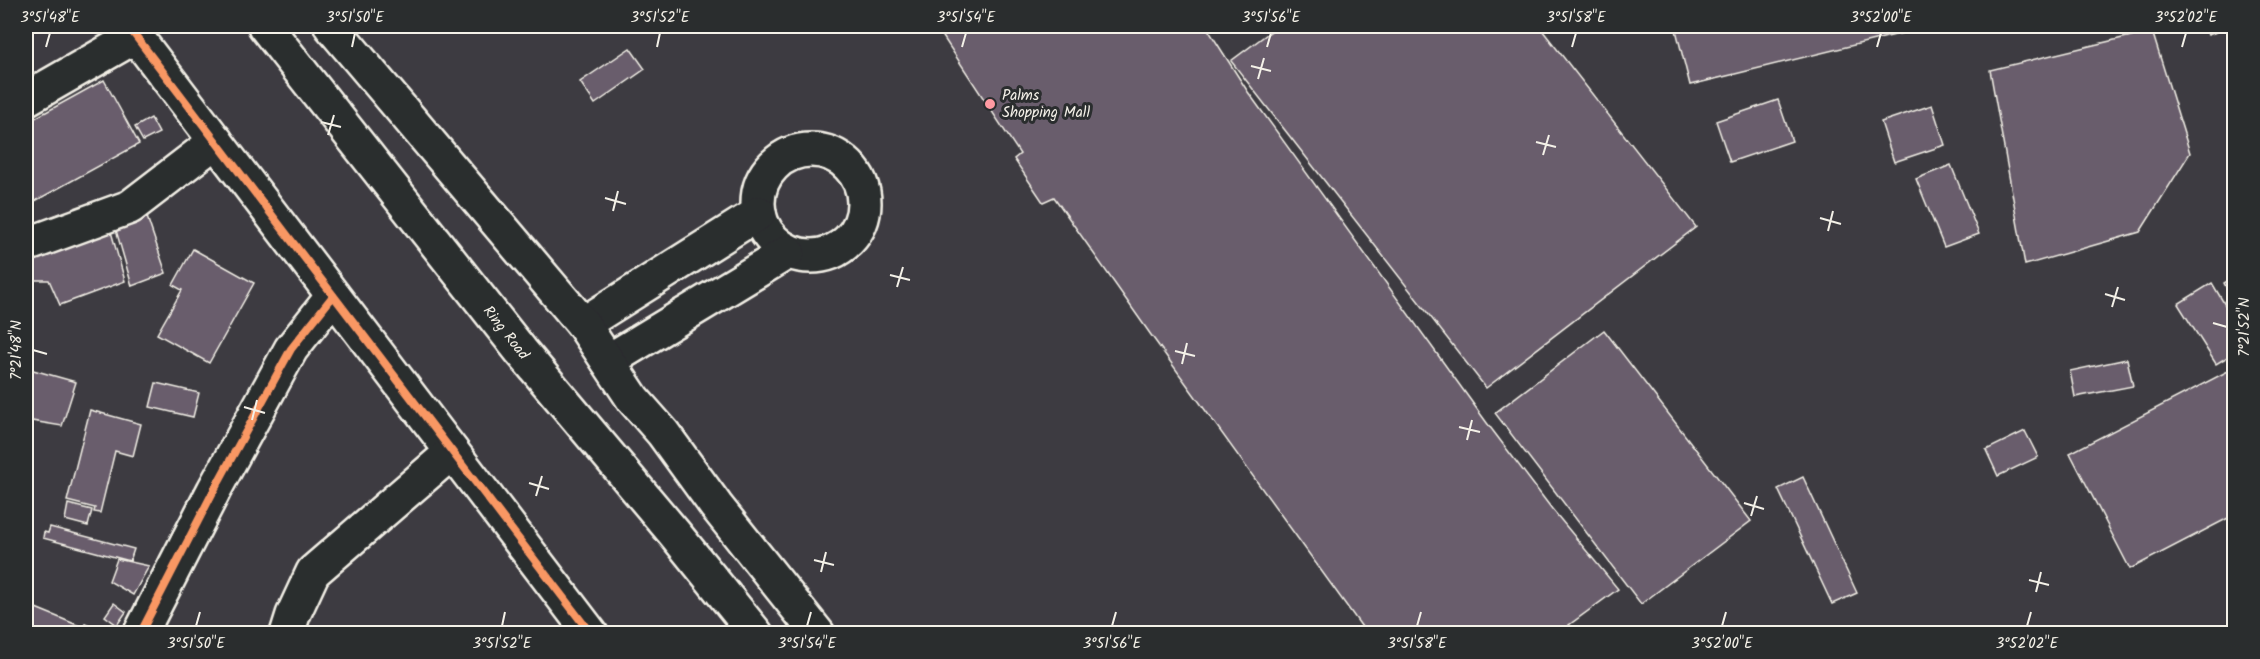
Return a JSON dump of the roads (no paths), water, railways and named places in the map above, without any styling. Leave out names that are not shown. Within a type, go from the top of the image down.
[{"type":"main road","name":"Ring Road","points":[[265,26],[520,351],[756,633]]},
{"type":"main road","points":[[331,26],[583,324],[633,399],[663,433],[716,506],[818,633]]},
{"type":"main road","points":[[26,99],[132,31],[591,633]]},
{"type":"main road","points":[[26,245],[130,207],[216,141]]},
{"type":"main road","points":[[806,150],[828,152],[848,164],[861,183],[865,206],[859,227],[845,245],[824,255],[806,256],[788,252],[774,242],[764,229],[759,213],[758,191],[768,171],[784,157],[806,150]]},
{"type":"main road","points":[[583,324],[759,213]]},
{"type":"main road","points":[[608,361],[788,252]]},
{"type":"main road","points":[[140,633],[291,349],[333,296]]},
{"type":"main road","points":[[287,633],[313,572],[452,452]]},
{"type":"place","name":"Palms Shopping Mall","points":[[990,104]]}]
